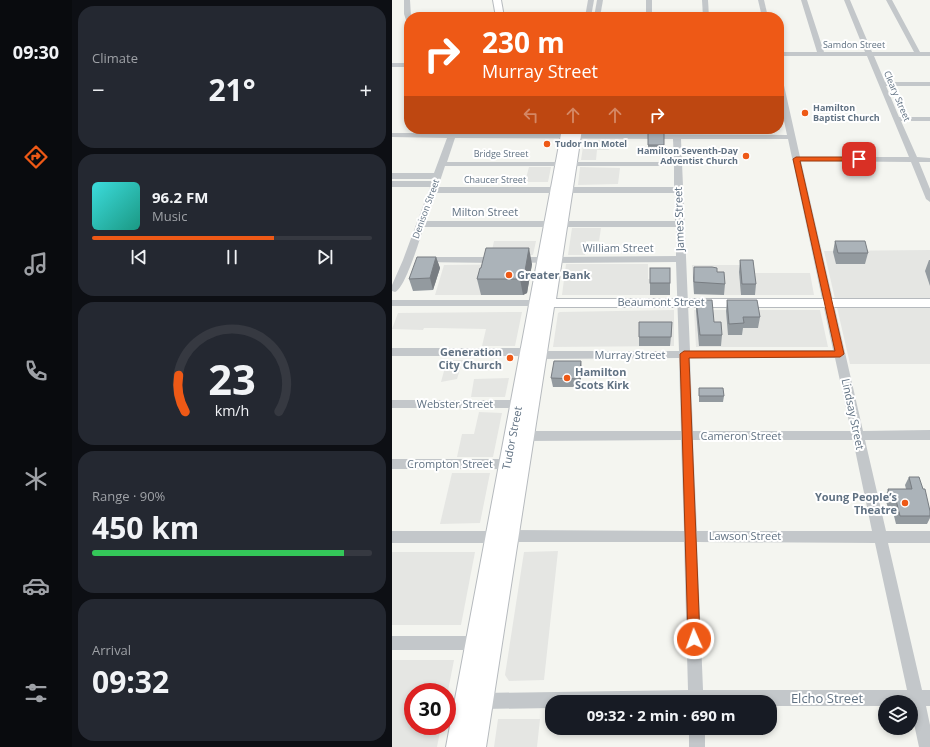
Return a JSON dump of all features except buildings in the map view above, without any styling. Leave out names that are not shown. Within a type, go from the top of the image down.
[{"type":"main road","points":[[490,0],[492,12]]},
{"type":"main road","points":[[497,0],[499,12]]},
{"type":"main road","name":"Tudor Street","points":[[456,747],[474,643],[503,537],[527,436],[533,353],[571,134]]},
{"type":"main road","name":"Beaumont Street","points":[[542,303],[930,303]]},
{"type":"main road","name":"Tudor Street","points":[[476,747],[503,537],[507,464],[518,404],[533,353]]},
{"type":"street","points":[[406,12],[407,0]]},
{"type":"street","points":[[589,12],[591,0]]},
{"type":"street","points":[[598,12],[600,0]]},
{"type":"street","points":[[649,0],[649,12]]},
{"type":"street","points":[[705,0],[706,12]]},
{"type":"street","points":[[761,0],[764,12]]},
{"type":"street","points":[[804,0],[821,54]]},
{"type":"street","name":"Cleary Street","points":[[847,0],[930,199]]},
{"type":"street","points":[[889,0],[918,54]]},
{"type":"street","name":"Samdon Street","points":[[784,54],[930,54]]},
{"type":"street","points":[[392,65],[404,65]]},
{"type":"street","points":[[881,84],[930,84]]},
{"type":"street","name":"Lindsay Street","points":[[784,104],[881,537],[923,698],[927,747]]},
{"type":"street","points":[[896,119],[930,119]]},
{"type":"street","points":[[392,135],[412,134]]},
{"type":"street","name":"Denison Street","points":[[395,289],[408,260],[452,134]]},
{"type":"street","points":[[624,134],[677,136],[791,135]]},
{"type":"street","name":"James Street","points":[[677,136],[684,354]]},
{"type":"street","points":[[796,159],[930,160]]},
{"type":"street","name":"Bridge Street","points":[[442,164],[678,164]]},
{"type":"street","name":"Chaucer Street","points":[[392,176],[435,183]]},
{"type":"street","name":"Chaucer Street","points":[[392,184],[435,183],[561,190],[678,190]]},
{"type":"street","name":"Milton Street","points":[[421,224],[679,224]]},
{"type":"street","name":"William Street","points":[[408,260],[681,259]]},
{"type":"street","name":"Beaumont Street","points":[[392,303],[542,303]]},
{"type":"street","name":"Murray Street","points":[[392,352],[840,354]]},
{"type":"street","points":[[684,354],[696,695]]},
{"type":"street","name":"Webster Street","points":[[392,404],[518,404]]},
{"type":"street","name":"Cameron Street","points":[[527,436],[930,435]]},
{"type":"street","name":"Crompton Street","points":[[392,464],[507,464]]},
{"type":"street","name":"Lawson Street","points":[[392,537],[930,537]]},
{"type":"street","points":[[392,643],[474,643]]},
{"type":"street","name":"Elcho Street","points":[[777,699],[923,698]]},
{"type":"street","name":"Elcho Street","points":[[483,701],[545,701]]},
{"type":"street","points":[[697,735],[697,747]]},
{"type":"shaded area","points":[[584,140],[610,140],[609,150],[597,150],[596,160],[581,160]]},
{"type":"shaded area","points":[[529,167],[551,167],[548,182],[525,182]]},
{"type":"shaded area","points":[[580,167],[620,168],[618,184],[578,185]]},
{"type":"shaded area","points":[[572,228],[601,228],[599,241],[586,241],[585,255],[568,255]]},
{"type":"shaded area","points":[[494,241],[536,241],[533,255],[491,255]]},
{"type":"shaded area","points":[[930,250],[930,364],[850,364],[824,251]]},
{"type":"shaded area","points":[[532,264],[527,293],[523,295],[435,295],[444,265]]},
{"type":"shaded area","points":[[566,264],[648,264],[648,279],[670,279],[670,295],[562,295]]},
{"type":"shaded area","points":[[692,265],[750,265],[751,273],[810,273],[814,295],[694,295]]},
{"type":"shaded area","points":[[674,310],[674,346],[553,347],[558,313],[560,312]]},
{"type":"shaded area","points":[[694,310],[820,310],[828,347],[696,347]]},
{"type":"shaded area","points":[[522,312],[515,346],[482,346],[486,329],[392,329],[398,313]]},
{"type":"shaded area","points":[[447,360],[463,360],[457,379],[441,382]]},
{"type":"shaded area","points":[[509,378],[505,397],[471,397],[474,379]]},
{"type":"shaded area","points":[[479,412],[502,413],[493,457],[457,457],[462,434],[474,434]]},
{"type":"shaded area","points":[[452,473],[490,473],[480,523],[440,524]]},
{"type":"shaded area","points":[[558,551],[544,680],[509,681],[505,675],[524,552]]},
{"type":"shaded area","points":[[392,552],[475,552],[461,625],[392,625]]},
{"type":"shaded area","points":[[392,660],[454,660],[450,683],[404,683],[404,735],[439,735],[437,747],[392,747]]},
{"type":"shaded area","points":[[498,719],[540,719],[537,747],[494,747]]},
{"type":"place","name":"Hamilton Baptist Church","points":[[805,113]]},
{"type":"place","name":"Tudor Inn Motel","points":[[547,144]]},
{"type":"place","name":"Hamilton Seventh-Day Adventist Church","points":[[746,156]]},
{"type":"place","name":"Greater Bank","points":[[509,275]]},
{"type":"place","name":"Generation City Church","points":[[510,358]]},
{"type":"place","name":"Hamilton Scots Kirk","points":[[567,378]]},
{"type":"place","name":"Young People’s Theatre","points":[[905,503]]},
{"type":"route","points":[[694,639],[684,354],[840,354],[796,159],[859,159]]}]
